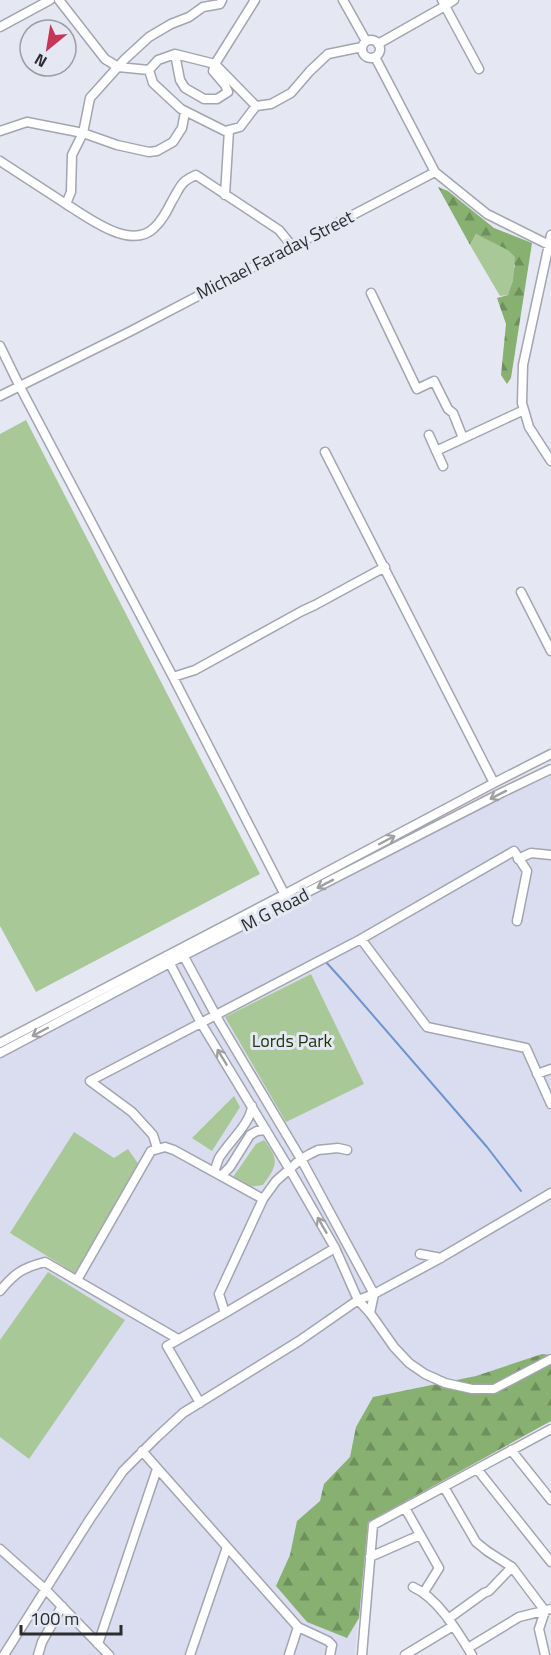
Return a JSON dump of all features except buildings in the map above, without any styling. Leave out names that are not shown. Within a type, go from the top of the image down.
[{"type":"street","points":[[0,27],[36,3],[50,0]]},
{"type":"street","points":[[59,0],[105,59],[118,68],[149,70]]},
{"type":"street","points":[[66,204],[71,192],[72,155],[83,133],[90,98],[149,37],[189,17],[203,7],[220,4],[222,0]]},
{"type":"street","points":[[175,54],[182,86],[204,99],[217,99],[228,92],[213,71],[254,0]]},
{"type":"street","points":[[343,0],[364,44],[362,51],[365,56],[375,57]]},
{"type":"street","points":[[378,44],[443,3],[454,0]]},
{"type":"street","points":[[443,3],[479,69]]},
{"type":"street","points":[[149,70],[153,83],[180,109],[225,131],[240,127],[256,106],[271,104],[291,93],[328,54],[374,40],[378,44],[379,51],[375,57]]},
{"type":"street","points":[[149,70],[158,60],[175,54],[215,64],[256,106]]},
{"type":"street","points":[[375,57],[435,172],[487,214],[550,246]]},
{"type":"street","points":[[0,131],[27,122],[83,133],[117,145],[149,152],[157,151],[173,142],[182,128],[185,112]]},
{"type":"street","points":[[225,195],[229,130]]},
{"type":"street","points":[[0,161],[66,204],[124,236],[138,237],[152,230],[163,217],[184,180],[196,176],[279,230],[292,246]]},
{"type":"street","name":"Michael Faraday Street","points":[[0,396],[131,331],[435,172]]},
{"type":"street","points":[[551,234],[523,365],[522,403],[529,427],[551,461]]},
{"type":"street","points":[[371,293],[417,389],[434,381],[448,410],[453,413],[464,438]]},
{"type":"street","points":[[0,346],[287,898],[494,783],[551,754]]},
{"type":"street","points":[[436,451],[524,410]]},
{"type":"street","points":[[429,435],[443,466]]},
{"type":"street","points":[[325,452],[494,783]]},
{"type":"street","points":[[173,677],[195,670],[385,567]]},
{"type":"street","points":[[520,592],[551,651]]},
{"type":"street","name":"M G Road","points":[[0,1053],[168,960],[287,898],[551,769]]},
{"type":"street","points":[[157,1148],[153,1135],[132,1112],[90,1081],[361,939],[514,851],[527,872],[517,921]]},
{"type":"street","points":[[518,859],[531,853],[551,855]]},
{"type":"street","points":[[361,939],[427,1027],[526,1048],[551,1104]]},
{"type":"street","points":[[181,953],[301,1159],[374,1294],[370,1313]]},
{"type":"street","points":[[0,1043],[168,960],[201,1023],[302,1189],[335,1248],[358,1300],[409,1363],[425,1374],[445,1383],[472,1389],[494,1389],[551,1359]]},
{"type":"street","points":[[537,1074],[551,1069]]},
{"type":"street","points":[[217,1174],[219,1159],[242,1126],[252,1106]]},
{"type":"street","points":[[258,1116],[271,1108]]},
{"type":"street","points":[[258,1116],[278,1121]]},
{"type":"street","points":[[242,1126],[250,1129],[250,1135]]},
{"type":"street","points":[[217,1174],[230,1167],[250,1135],[266,1130]]},
{"type":"street","points":[[77,1280],[151,1150],[165,1147],[174,1150],[263,1199]]},
{"type":"street","points":[[225,1313],[219,1294],[263,1199],[276,1182],[301,1159],[318,1150],[338,1148],[347,1150]]},
{"type":"street","points":[[302,1189],[325,1202]]},
{"type":"street","points":[[4,1655],[123,1471],[183,1413],[299,1341],[358,1300],[374,1294],[441,1258],[551,1193]]},
{"type":"street","points":[[200,1403],[167,1346],[335,1248]]},
{"type":"street","points":[[420,1254],[441,1258]]},
{"type":"street","points":[[0,1291],[13,1275],[29,1266],[45,1262],[178,1340]]},
{"type":"street","points":[[362,1655],[373,1525],[550,1431]]},
{"type":"street","points":[[512,1450],[551,1500]]},
{"type":"street","points":[[142,1451],[298,1627],[332,1645],[330,1655]]},
{"type":"street","points":[[98,1644],[157,1469]]},
{"type":"street","points":[[477,1469],[551,1562]]},
{"type":"street","points":[[444,1487],[477,1542],[512,1567],[548,1610]]},
{"type":"street","points":[[405,1508],[439,1568],[424,1592]]},
{"type":"street","points":[[370,1557],[420,1535]]},
{"type":"street","points":[[190,1655],[227,1547]]},
{"type":"street","points":[[0,1549],[45,1589],[110,1655]]},
{"type":"street","points":[[405,1655],[450,1623],[484,1593],[489,1592],[512,1567]]},
{"type":"street","points":[[413,1587],[424,1592],[470,1652],[519,1617],[548,1610]]},
{"type":"street","points":[[38,1655],[42,1642],[62,1606]]},
{"type":"street","points":[[545,1655],[539,1629],[548,1610]]},
{"type":"street","points":[[289,1655],[298,1627]]},
{"type":"shaded area","points":[[551,767],[551,1421],[368,1522],[355,1655],[0,1655],[0,1051]]},
{"type":"green space","points":[[438,187],[448,191],[494,228],[532,243],[511,378],[507,384],[501,375],[506,324],[497,298],[508,295],[515,265],[476,234],[470,245]]},
{"type":"green space","points":[[476,234],[508,250],[515,257],[513,281],[508,295],[500,296],[470,245]]},
{"type":"green space","points":[[26,420],[260,874],[36,992],[0,926],[0,434]]},
{"type":"green space","name":"Lords Park","points":[[311,974],[364,1084],[286,1122],[225,1017]]},
{"type":"green space","points":[[234,1096],[240,1107],[212,1151],[192,1138]]},
{"type":"green space","points":[[74,1132],[114,1158],[128,1149],[139,1165],[76,1274],[10,1233]]},
{"type":"green space","points":[[264,1140],[273,1153],[274,1168],[263,1185],[247,1187],[233,1177],[256,1144]]},
{"type":"green space","points":[[48,1272],[125,1320],[29,1459],[0,1437],[0,1340]]},
{"type":"green space","points":[[542,1354],[551,1355],[551,1421],[368,1522],[359,1618],[347,1638],[307,1622],[276,1586],[290,1555],[297,1521],[320,1501],[324,1484],[350,1457],[356,1427],[373,1397],[476,1376]]},
{"type":"waterway","points":[[325,961],[487,1147],[521,1191]]}]
